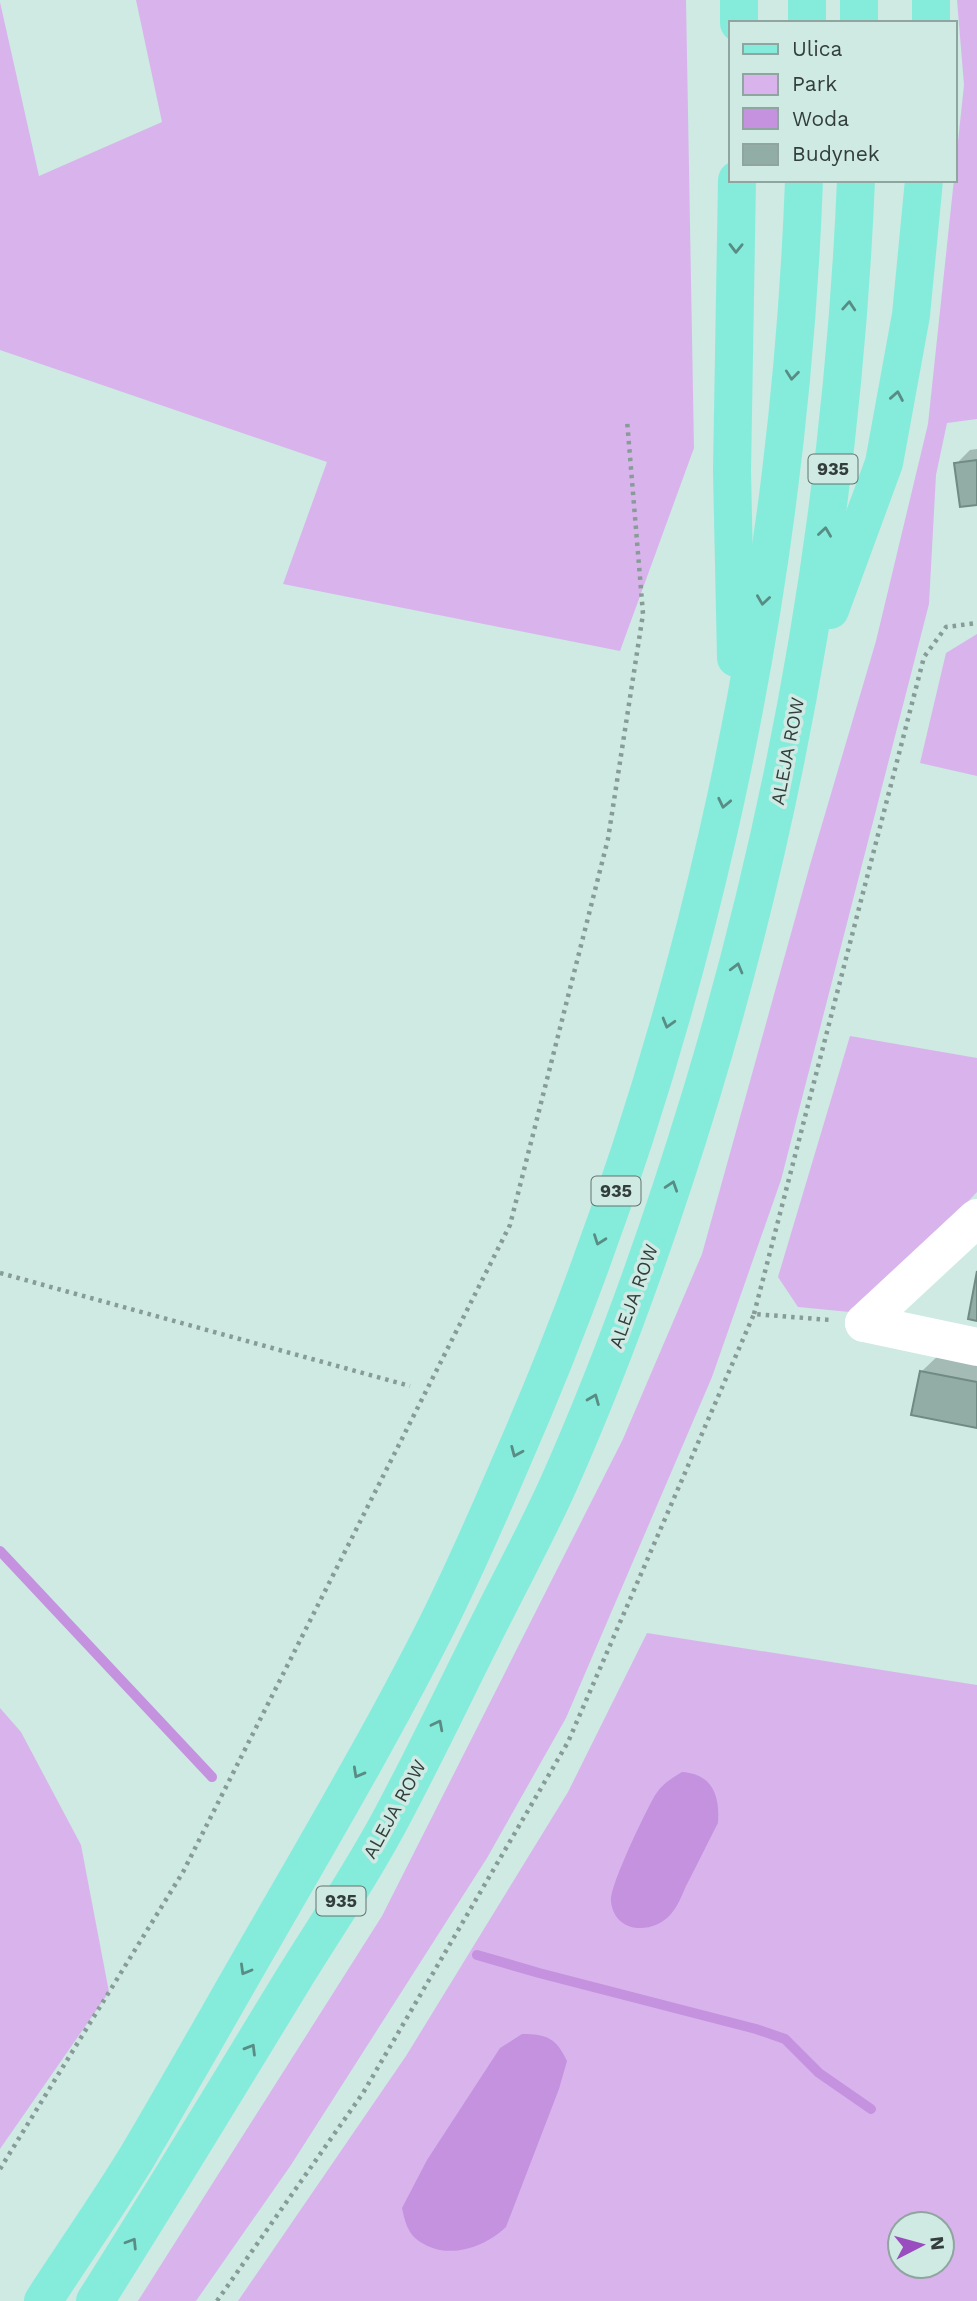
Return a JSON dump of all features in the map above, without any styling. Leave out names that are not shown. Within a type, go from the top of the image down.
[{"type":"main road","points":[[739,0],[739,21]]},
{"type":"main road","points":[[807,0],[807,21]]},
{"type":"main road","points":[[859,0],[859,21]]},
{"type":"main road","points":[[931,0],[931,21]]},
{"type":"main road","points":[[737,182],[732,471],[738,736]]},
{"type":"main road","name":"935","points":[[43,2301],[134,2161],[359,1772],[436,1626],[514,1457],[563,1337],[607,1217],[660,1051],[709,872],[738,736],[760,616],[785,434],[793,358],[804,182]]},
{"type":"main road","name":"ALEJA ROW","points":[[95,2301],[393,1815],[558,1485],[643,1269],[696,1112],[752,911],[780,792],[821,559],[837,438],[849,307],[856,182]]},
{"type":"main road","points":[[798,696],[884,463],[911,315],[924,182]]},
{"type":"street","points":[[864,1323],[977,1218]]},
{"type":"street","points":[[864,1323],[977,1346]]},
{"type":"path","points":[[0,2169],[183,1872],[510,1225],[608,839],[643,614],[627,420]]},
{"type":"path","points":[[217,2301],[363,2093],[568,1742],[754,1314],[924,657],[946,627],[977,624]]},
{"type":"path","points":[[0,1273],[410,1387]]},
{"type":"path","points":[[754,1314],[864,1323]]},
{"type":"green space","points":[[136,0],[686,0],[694,448],[620,651],[283,584],[327,462],[0,350],[0,2],[39,176],[162,122]]},
{"type":"green space","points":[[957,0],[977,0],[977,419],[947,423],[936,475],[929,604],[781,1180],[712,1377],[566,1718],[487,1858],[291,2165],[196,2301],[138,2301],[382,1916],[623,1439],[702,1254],[810,865],[876,641],[928,424],[954,182],[956,182],[964,85]]},
{"type":"green space","points":[[977,634],[977,776],[920,763],[946,653]]},
{"type":"green space","points":[[850,1036],[977,1058],[977,1192],[860,1313],[798,1307],[778,1277]]},
{"type":"green space","points":[[647,1633],[977,1685],[977,2301],[238,2301],[406,2056],[568,1792]]},
{"type":"green space","points":[[0,1708],[21,1732],[81,1845],[109,1992],[0,2149]]},
{"type":"water","points":[[682,1772],[701,1777],[708,1782],[718,1804],[718,1823],[671,1914],[654,1925],[635,1928],[619,1920],[611,1901],[612,1893],[654,1797],[666,1783]]},
{"type":"water","points":[[522,2034],[544,2036],[555,2042],[567,2061],[559,2089],[506,2227],[486,2241],[462,2250],[438,2250],[426,2245],[410,2232],[402,2208],[427,2160],[500,2048]]},
{"type":"building","points":[[977,460],[977,505],[960,507],[954,463]]},
{"type":"building","points":[[977,1271],[977,1321],[968,1319]]},
{"type":"building","points":[[920,1371],[977,1382],[977,1428],[911,1415]]},
{"type":"waterway","points":[[0,1551],[212,1777]]},
{"type":"waterway","points":[[477,1955],[785,2039],[819,2073],[871,2109]]}]
